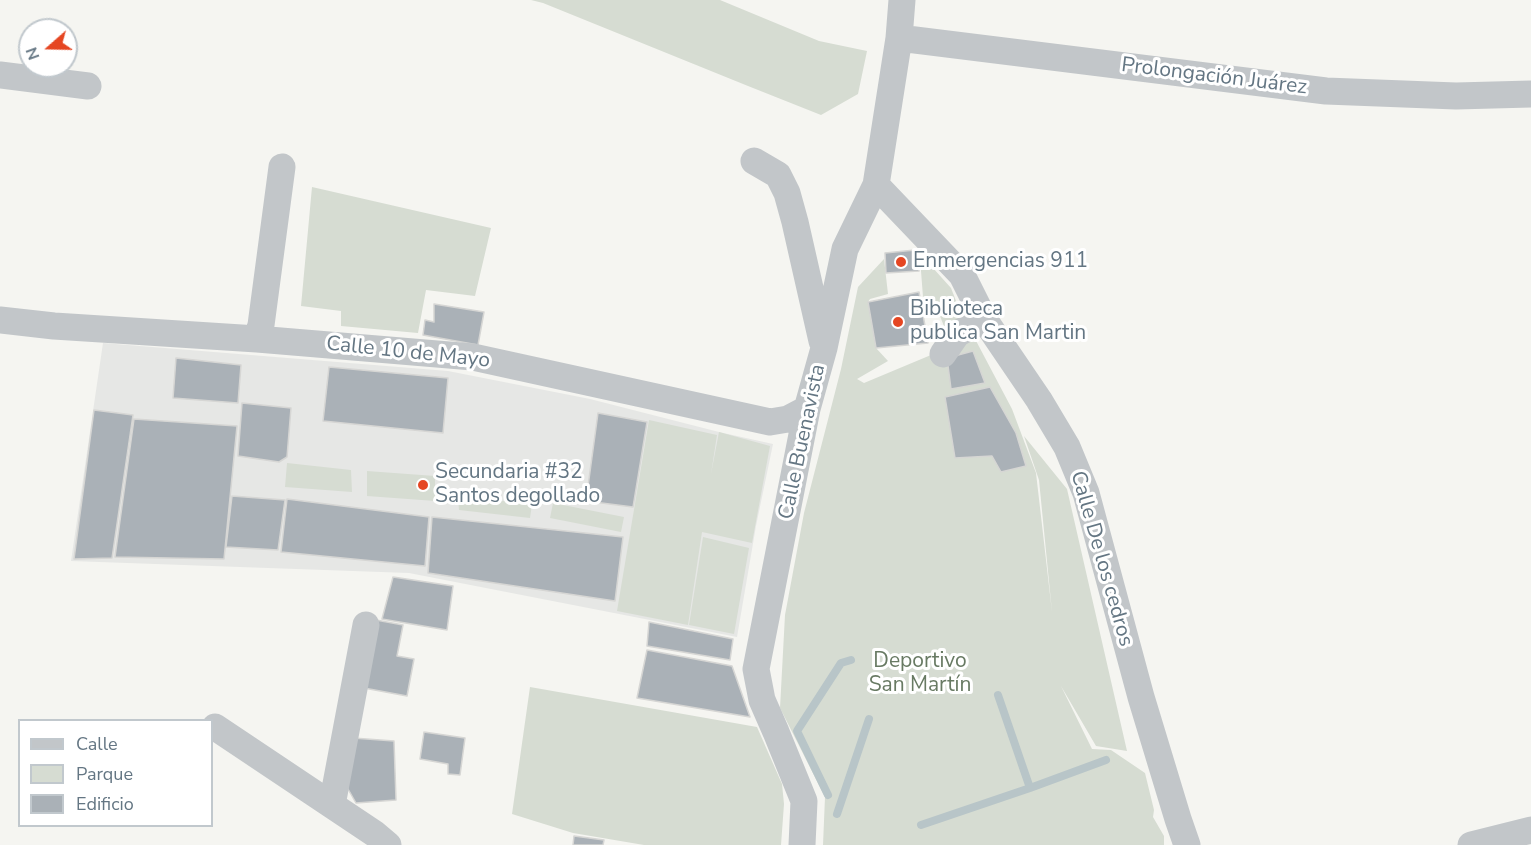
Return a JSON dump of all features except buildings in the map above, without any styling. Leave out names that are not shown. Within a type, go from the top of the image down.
[{"type":"street","name":"Calle Buenavista","points":[[802,845],[804,801],[762,700],[756,669],[807,409],[824,348],[845,249],[876,185],[899,38],[902,0]]},
{"type":"street","name":"Prolongación Juárez","points":[[899,38],[1326,91],[1456,96],[1531,94]]},
{"type":"street","points":[[0,75],[88,86]]},
{"type":"street","points":[[754,161],[778,175],[787,193],[824,348]]},
{"type":"street","points":[[257,339],[261,324],[282,167]]},
{"type":"street","name":"Calle De los cedros","points":[[876,185],[962,275],[984,319],[1039,400],[1067,447],[1086,493],[1141,697],[1187,845]]},
{"type":"street","points":[[943,354],[957,334],[984,319]]},
{"type":"street","name":"Calle 10 de Mayo","points":[[0,320],[473,357],[770,422],[788,419],[807,409]]},
{"type":"street","points":[[332,805],[366,625]]},
{"type":"street","points":[[215,727],[388,845]]},
{"type":"street","points":[[1471,845],[1531,830]]},
{"type":"shaded area","name":"Secundaria #32 Santos degollado","points":[[103,343],[448,371],[590,399],[773,444],[737,637],[409,573],[71,561]]},
{"type":"green space","points":[[531,0],[720,0],[819,41],[867,51],[858,94],[821,115]]},
{"type":"green space","points":[[312,187],[491,228],[475,296],[426,290],[418,333],[341,326],[341,311],[301,306]]},
{"type":"green space","points":[[920,258],[933,268],[951,288],[965,324],[947,334],[933,298],[928,302],[923,297]]},
{"type":"green space","name":"Deportivo San Martín","points":[[884,259],[888,294],[870,299],[868,302],[876,348],[888,361],[857,379],[864,383],[974,337],[1012,409],[1036,473],[1052,612],[1039,480],[1024,436],[1067,489],[1127,751],[1096,746],[1061,686],[1092,749],[1111,750],[1145,773],[1154,810],[1153,817],[1164,836],[1164,845],[823,845],[825,797],[780,708],[785,615],[804,513],[841,369],[858,287]]},
{"type":"green space","points":[[649,420],[717,435],[711,474],[719,432],[770,446],[752,543],[702,532],[688,625],[617,611]]},
{"type":"green space","points":[[287,463],[351,470],[352,492],[285,487]]},
{"type":"green space","points":[[367,471],[435,476],[435,501],[367,496]]},
{"type":"green space","points":[[458,496],[532,504],[530,518],[459,510]]},
{"type":"green space","points":[[553,503],[624,517],[621,532],[550,518]]},
{"type":"green space","points":[[703,537],[749,548],[734,634],[689,625]]},
{"type":"green space","points":[[530,687],[757,727],[782,784],[784,804],[781,845],[644,845],[573,833],[512,814]]},
{"type":"waterway","points":[[828,795],[797,731],[841,663],[851,660]]},
{"type":"waterway","points":[[998,695],[1030,788]]},
{"type":"waterway","points":[[837,814],[869,719]]},
{"type":"waterway","points":[[921,825],[1106,760]]},
{"type":"place","name":"Enmergencias 911","points":[[901,262]]},
{"type":"place","name":"Biblioteca publica San Martin","points":[[898,322]]},
{"type":"place","name":"Secundaria #32 Santos degollado","points":[[423,485]]}]
